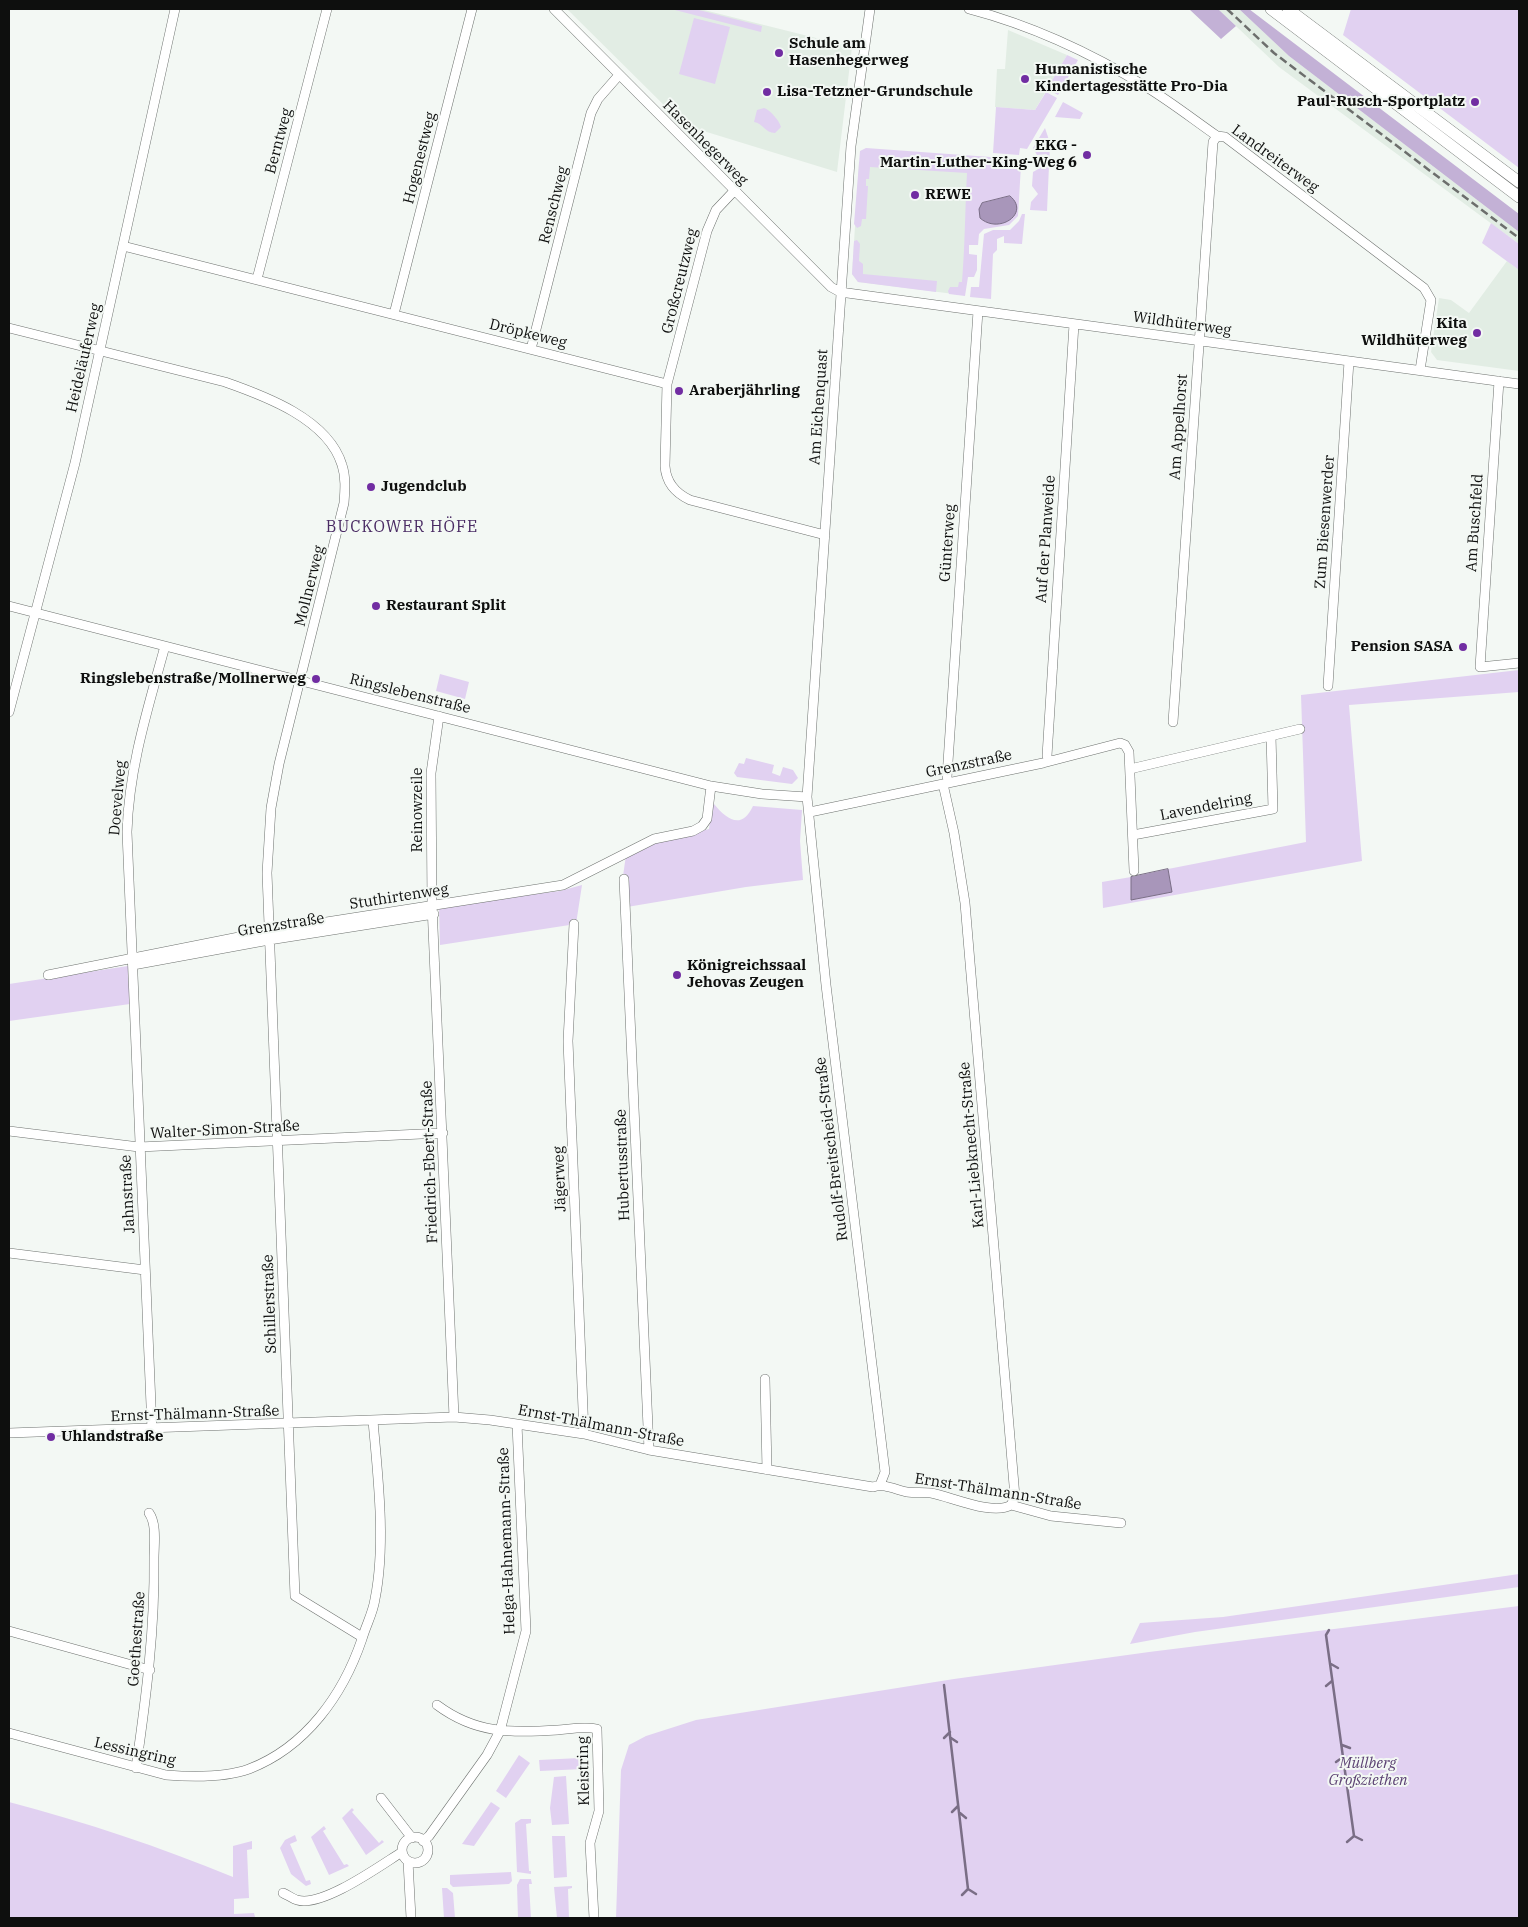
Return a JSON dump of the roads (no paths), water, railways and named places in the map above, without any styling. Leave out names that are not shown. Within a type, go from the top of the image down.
[{"type":"street","name":"Heideläuferweg","points":[[9,712],[75,463],[176,9]]},
{"type":"street","name":"Berntweg","points":[[257,279],[327,9]]},
{"type":"street","name":"Hogenestweg","points":[[394,314],[472,9]]},
{"type":"street","name":"Hasenhegerweg","points":[[554,9],[734,192],[831,287],[840,292]]},
{"type":"street","name":"Am Eichenquast","points":[[810,810],[807,797],[840,292],[851,146],[870,9]]},
{"type":"street","name":"Landreiterweg","points":[[969,9],[1020,26],[1084,54],[1149,88],[1217,136],[1225,137],[1424,288],[1431,300],[1420,370]]},
{"type":"street","points":[[1271,9],[1519,196]]},
{"type":"street","points":[[1288,9],[1519,182]]},
{"type":"street","name":"Renschweg","points":[[531,349],[591,113],[598,99],[619,75]]},
{"type":"street","name":"Am Appelhorst","points":[[1173,722],[1213,142],[1217,136]]},
{"type":"street","name":"Großcreutzweg","points":[[668,384],[706,230],[716,210],[734,192]]},
{"type":"street","name":"Dröpkeweg","points":[[123,246],[668,384]]},
{"type":"street","name":"Wildhüterweg","points":[[840,292],[1519,384]]},
{"type":"street","name":"Günterweg","points":[[945,781],[978,311]]},
{"type":"street","name":"Auf der Planweide","points":[[1047,756],[1074,324]]},
{"type":"street","name":"Mollnerweg","points":[[9,328],[225,382],[254,392],[304,419],[322,434],[336,450],[344,474],[344,503],[279,764],[271,808],[267,873],[269,936]]},
{"type":"street","name":"Zum Biesenwerder","points":[[1328,686],[1349,360]]},
{"type":"street","name":"Am Buschfeld","points":[[1499,381],[1480,667],[1519,663]]},
{"type":"street","points":[[668,384],[665,466],[668,479],[678,493],[690,500],[825,535]]},
{"type":"street","name":"Ringslebenstraße","points":[[9,606],[711,786],[762,794],[807,797]]},
{"type":"street","name":"Doevelweg","points":[[133,961],[127,832],[130,784],[136,752],[165,646]]},
{"type":"street","name":"Reinowzeile","points":[[433,910],[431,773],[439,716]]},
{"type":"street","points":[[1134,871],[1130,769],[1300,729]]},
{"type":"street","name":"Lavendelring","points":[[1133,835],[1273,808],[1271,736]]},
{"type":"street","name":"Grenzstraße","points":[[810,810],[945,781],[1043,763],[1115,744],[1125,746],[1130,752],[1130,769]]},
{"type":"street","name":"Karl-Liebknecht-Straße","points":[[945,781],[965,903],[1015,1497],[1011,1505]]},
{"type":"street","name":"Stuthirtenweg","points":[[48,974],[433,910],[563,885],[654,839],[693,831],[702,826],[707,819],[711,786]]},
{"type":"street","name":"Rudolf-Breitscheid-Straße","points":[[810,810],[825,975],[885,1472],[880,1485]]},
{"type":"street","name":"Hubertusstraße","points":[[624,879],[649,1450]]},
{"type":"street","name":"Friedrich-Ebert-Straße","points":[[433,910],[454,1417]]},
{"type":"street","name":"Jägerweg","points":[[574,924],[568,1041],[584,1434]]},
{"type":"street","name":"Schillerstraße","points":[[269,936],[295,1596],[362,1637]]},
{"type":"street","name":"Jahnstraße","points":[[133,961],[139,1147],[152,1429]]},
{"type":"street","name":"Walter-Simon-Straße","points":[[9,1130],[139,1147],[443,1133]]},
{"type":"street","points":[[9,1253],[145,1270]]},
{"type":"street","points":[[765,1379],[768,1470]]},
{"type":"street","name":"Ernst-Thälmann-Straße","points":[[9,1433],[288,1425],[454,1417],[584,1434],[649,1450],[873,1487],[880,1485],[909,1492],[930,1493],[978,1506],[1005,1508],[1011,1505],[1051,1516],[1121,1523]]},
{"type":"street","name":"Lessingring","points":[[9,1732],[166,1776],[215,1775],[247,1770],[279,1753],[308,1729],[335,1698],[355,1661],[376,1598],[380,1549],[373,1421]]},
{"type":"street","name":"Helga-Hahnemann-Straße","points":[[408,1861],[417,1863],[425,1858],[427,1849],[423,1841],[429,1836],[487,1755],[500,1730],[526,1631],[517,1424]]},
{"type":"street","name":"Goethestraße","points":[[136,1768],[150,1670],[155,1591],[154,1538],[152,1517],[149,1513]]},
{"type":"street","points":[[9,1631],[150,1670]]},
{"type":"street","name":"Kleistring","points":[[437,1705],[455,1718],[478,1727],[517,1733],[596,1729],[599,1811],[590,1843],[594,1918]]},
{"type":"street","points":[[381,1798],[412,1838],[423,1841]]},
{"type":"street","points":[[411,1918],[408,1861],[402,1852],[404,1842],[412,1838]]},
{"type":"street","points":[[283,1893],[298,1901],[316,1900],[377,1868],[402,1852]]},
{"type":"waterway","points":[[1329,1630],[1326,1635],[1354,1836],[1362,1840]]},
{"type":"waterway","points":[[1331,1664],[1338,1668]]},
{"type":"waterway","points":[[1326,1686],[1332,1681]]},
{"type":"waterway","points":[[944,1685],[968,1889],[962,1895]]},
{"type":"waterway","points":[[944,1738],[950,1732]]},
{"type":"waterway","points":[[951,1738],[957,1742]]},
{"type":"waterway","points":[[1342,1745],[1350,1748]]},
{"type":"waterway","points":[[1336,1762],[1343,1757]]},
{"type":"waterway","points":[[952,1812],[958,1806]]},
{"type":"waterway","points":[[960,1813],[966,1818]]},
{"type":"waterway","points":[[1347,1842],[1354,1836]]},
{"type":"waterway","points":[[968,1889],[976,1894]]},
{"type":"railway","points":[[1227,9],[1274,53],[1519,238]]},
{"type":"place","name":"Schule am Hasenhegerweg","points":[[779,53]]},
{"type":"place","name":"Humanistische Kindertagesstätte Pro-Dia","points":[[1025,79]]},
{"type":"place","name":"Lisa-Tetzner-Grundschule","points":[[767,92]]},
{"type":"place","name":"Paul-Rusch-Sportplatz","points":[[1475,102]]},
{"type":"place","name":"EKG - Martin-Luther-King-Weg 6","points":[[1087,155]]},
{"type":"place","name":"REWE","points":[[915,195]]},
{"type":"place","name":"Kita Wildhüterweg","points":[[1477,333]]},
{"type":"place","name":"Araberjährling","points":[[679,391]]},
{"type":"place","name":"Jugendclub","points":[[371,487]]},
{"type":"place","name":"Restaurant Split","points":[[376,606]]},
{"type":"place","name":"Pension SASA","points":[[1463,647]]},
{"type":"place","name":"Ringslebenstraße/Mollnerweg","points":[[316,679]]},
{"type":"place","name":"Königreichssaal Jehovas Zeugen","points":[[677,975]]},
{"type":"place","name":"Uhlandstraße","points":[[51,1437]]},
{"type":"district","name":"BUCKOWER HÖFE","points":[[402,527]]},
{"type":"park label","name":"Müllberg Großziethen","points":[[1368,1772]]}]
